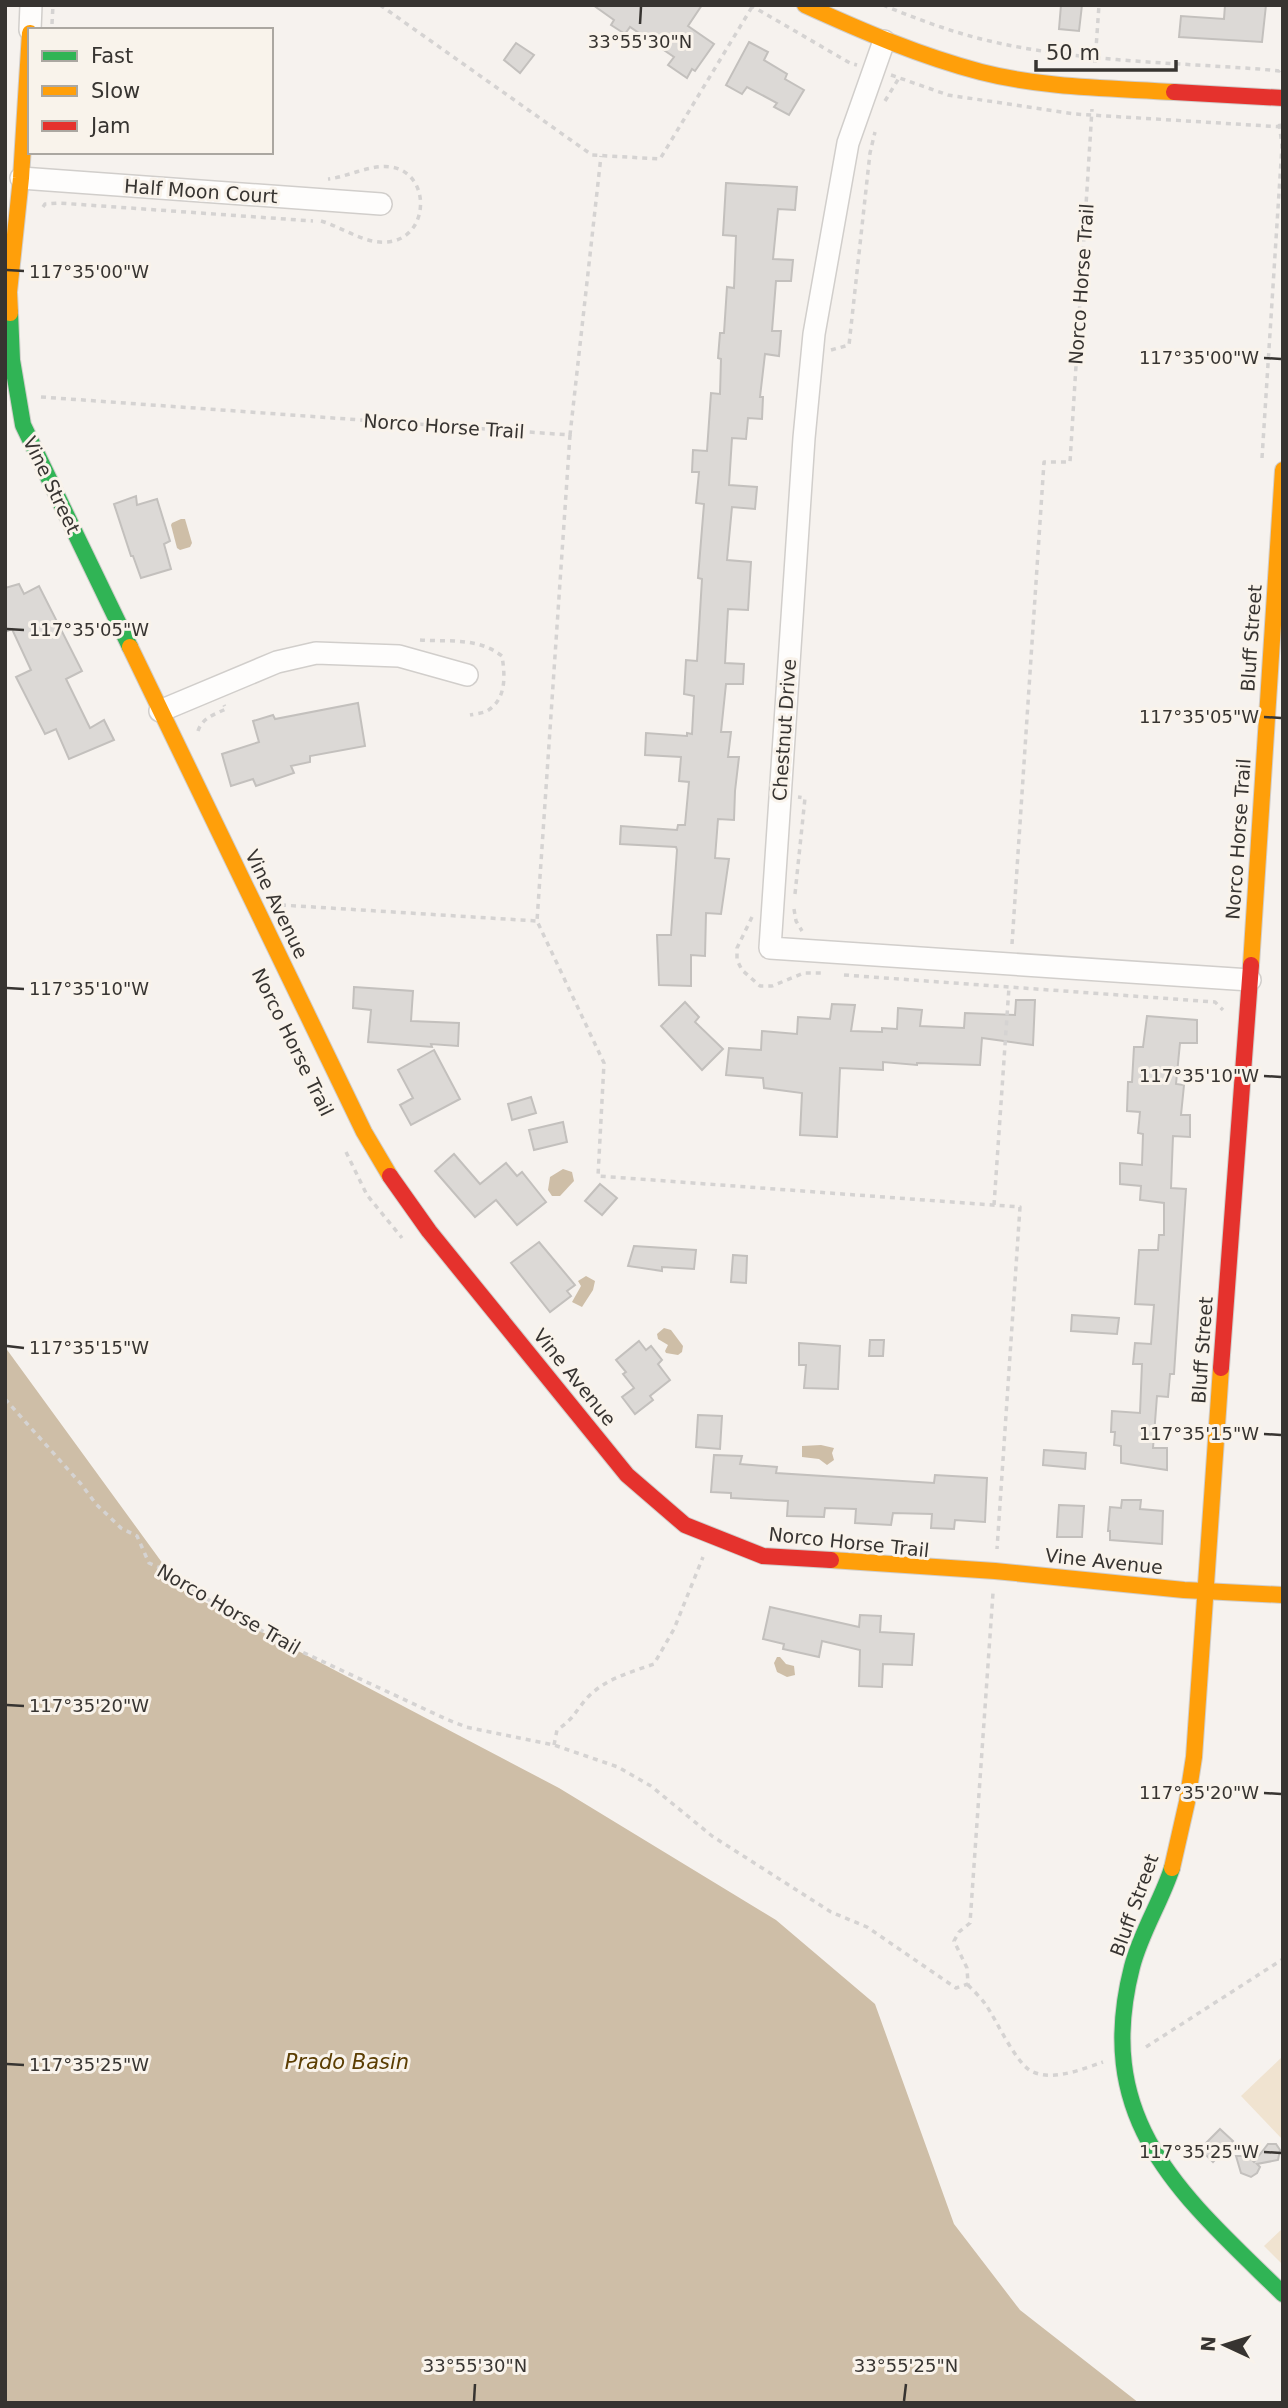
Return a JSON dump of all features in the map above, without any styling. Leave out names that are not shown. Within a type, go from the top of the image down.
[{"type":"street","name":"Vine Street","points":[[30,28],[32,5]]},
{"type":"street","points":[[805,5],[884,41],[982,72],[1093,87],[1283,98]]},
{"type":"street","name":"Chestnut Drive","points":[[884,41],[848,143],[814,334],[804,438],[770,948],[1250,979]]},
{"type":"street","name":"Vine Street","points":[[28,64],[21,178],[9,292],[12,360],[23,425],[160,711]]},
{"type":"street","name":"Half Moon Court","points":[[21,178],[381,204]]},
{"type":"street","name":"Bluff Street","points":[[1283,470],[1196,1737],[1185,1814],[1168,1879],[1139,1944],[1130,1978],[1125,2014],[1124,2055],[1133,2101],[1144,2134],[1162,2166],[1190,2201],[1283,2294]]},
{"type":"street","points":[[160,711],[277,662],[316,653],[399,656],[467,676]]},
{"type":"street","name":"Vine Avenue","points":[[160,711],[364,1132],[394,1183],[429,1231],[627,1475],[685,1525],[763,1556],[995,1571],[1184,1590],[1283,1595]]},
{"type":"path","points":[[52,28],[53,5]]},
{"type":"path","points":[[380,5],[592,155],[660,159],[752,7]]},
{"type":"path","points":[[883,5],[965,35],[1028,48],[1096,57],[1279,71],[1283,67]]},
{"type":"path","name":"Norco Horse Trail","points":[[994,1205],[1044,462],[1070,463],[1099,5]]},
{"type":"path","points":[[1262,466],[1282,146],[1279,126]]},
{"type":"path","name":"Norco Horse Trail","points":[[40,404],[38,397],[570,435],[601,156]]},
{"type":"path","points":[[39,214],[45,204],[60,203],[323,221],[359,237],[384,243],[397,241],[415,227],[421,207],[420,196],[413,179],[406,172],[388,166],[321,179]]},
{"type":"path","points":[[418,640],[475,643],[491,647],[502,656],[504,687],[498,700],[487,711],[470,715]]},
{"type":"path","points":[[198,733],[200,724],[207,718],[226,709],[216,687]]},
{"type":"path","points":[[780,796],[805,797],[794,910],[802,931]]},
{"type":"path","points":[[276,905],[537,921]]},
{"type":"path","points":[[343,1147],[367,1195],[404,1240]]},
{"type":"path","name":"Norco Horse Trail","points":[[5,1399],[96,1504],[121,1528],[137,1536],[149,1563],[172,1573],[200,1595],[285,1644],[446,1719],[466,1727],[554,1745],[618,1767],[651,1786],[712,1836],[831,1912],[867,1927],[956,1989],[968,1984],[968,1968],[954,1941],[959,1932],[970,1923],[995,1571]]},
{"type":"path","points":[[696,1552],[710,1558]]},
{"type":"path","points":[[554,1745],[557,1730],[571,1721],[588,1696],[612,1679],[653,1664],[674,1629],[704,1555]]},
{"type":"shaded area","points":[[1283,2056],[1283,2140],[1241,2096]]},
{"type":"shaded area","points":[[1283,2228],[1283,2265],[1264,2246]]},
{"type":"water","points":[[185,519],[192,543],[190,547],[180,550],[177,548],[171,525]]},
{"type":"water","points":[[563,1169],[572,1172],[574,1181],[560,1196],[552,1196],[548,1190],[550,1177]]},
{"type":"water","points":[[586,1276],[595,1281],[593,1290],[582,1307],[572,1302],[581,1286],[578,1281]]},
{"type":"water","points":[[664,1328],[671,1330],[683,1346],[678,1355],[666,1353],[668,1345],[658,1339],[657,1334]]},
{"type":"water","name":"Prado Basin","points":[[5,1347],[182,1590],[559,1788],[776,1920],[875,2004],[954,2224],[1020,2310],[1139,2403],[5,2403]]},
{"type":"water","points":[[821,1445],[834,1448],[834,1460],[827,1465],[819,1459],[802,1457],[802,1446]]},
{"type":"water","points":[[777,1657],[794,1666],[795,1675],[787,1677],[777,1672],[774,1663]]},
{"type":"building","points":[[593,5],[702,5],[688,26],[714,44],[687,78],[668,65],[674,57],[630,27],[625,34],[611,25],[614,20]]},
{"type":"building","points":[[1061,5],[1082,5],[1079,31],[1059,29]]},
{"type":"building","points":[[1225,5],[1266,5],[1262,42],[1179,37],[1181,16],[1224,19]]},
{"type":"building","points":[[749,42],[768,52],[764,60],[787,74],[785,79],[804,90],[789,115],[774,107],[777,103],[747,87],[742,94],[726,85]]},
{"type":"building","points":[[516,43],[534,55],[520,73],[504,60]]},
{"type":"building","points":[[726,183],[797,187],[795,210],[778,209],[773,259],[793,260],[791,281],[776,281],[772,331],[781,331],[779,356],[765,354],[760,397],[763,397],[762,419],[748,418],[746,439],[732,438],[729,485],[757,487],[755,509],[732,507],[727,560],[751,562],[748,610],[728,609],[725,663],[744,664],[743,684],[726,684],[721,732],[731,732],[728,757],[739,757],[734,820],[718,819],[715,858],[729,859],[721,914],[706,913],[705,956],[691,955],[691,986],[659,985],[657,935],[671,935],[677,850],[676,847],[620,844],[621,826],[677,830],[678,825],[685,825],[689,782],[679,781],[681,757],[645,755],[646,733],[687,736],[687,733],[692,734],[694,696],[684,694],[686,660],[697,661],[702,579],[698,578],[704,504],[696,503],[699,472],[692,472],[693,450],[707,451],[711,393],[720,394],[721,359],[718,358],[720,333],[724,333],[727,287],[734,288],[736,236],[723,235]]},
{"type":"building","points":[[136,496],[137,505],[157,499],[170,541],[164,544],[171,569],[141,578],[114,504]]},
{"type":"building","points":[[19,584],[24,594],[39,586],[82,671],[66,679],[90,728],[104,720],[114,740],[69,759],[56,729],[45,734],[16,677],[31,670],[12,629],[5,632],[5,588]]},
{"type":"building","points":[[358,703],[365,746],[310,756],[310,762],[291,766],[294,773],[256,786],[253,779],[231,786],[222,754],[259,742],[253,721],[273,715],[275,719]]},
{"type":"building","points":[[354,987],[413,991],[411,1021],[459,1023],[458,1046],[431,1044],[432,1047],[368,1042],[371,1010],[353,1008]]},
{"type":"building","points":[[1016,1000],[1035,1000],[1033,1045],[982,1038],[980,1065],[883,1062],[883,1070],[840,1068],[837,1137],[800,1135],[802,1093],[764,1088],[763,1078],[726,1075],[729,1048],[761,1050],[762,1031],[797,1034],[798,1017],[830,1019],[832,1004],[855,1005],[851,1031],[882,1032],[882,1028],[897,1029],[898,1008],[922,1010],[920,1026],[964,1028],[965,1013],[1015,1015]]},
{"type":"building","points":[[685,1002],[699,1017],[695,1022],[723,1049],[702,1070],[661,1026]]},
{"type":"building","points":[[1147,1016],[1197,1020],[1197,1043],[1180,1043],[1176,1084],[1184,1085],[1181,1115],[1190,1115],[1190,1137],[1173,1136],[1171,1188],[1186,1189],[1174,1374],[1170,1374],[1168,1397],[1157,1396],[1153,1448],[1167,1448],[1167,1470],[1121,1463],[1121,1446],[1114,1445],[1115,1432],[1111,1432],[1112,1411],[1140,1413],[1142,1364],[1133,1364],[1135,1343],[1151,1344],[1154,1305],[1135,1304],[1139,1250],[1158,1250],[1159,1235],[1164,1235],[1164,1203],[1140,1200],[1141,1186],[1120,1184],[1120,1163],[1142,1165],[1143,1134],[1138,1133],[1140,1112],[1127,1111],[1128,1082],[1132,1082],[1134,1047],[1143,1047]]},
{"type":"building","points":[[434,1050],[460,1099],[411,1125],[400,1105],[413,1098],[398,1070]]},
{"type":"building","points":[[531,1097],[536,1113],[512,1120],[508,1104]]},
{"type":"building","points":[[563,1122],[567,1142],[534,1150],[529,1130]]},
{"type":"building","points":[[454,1154],[480,1184],[506,1163],[517,1176],[522,1172],[546,1202],[517,1225],[496,1200],[475,1217],[435,1171]]},
{"type":"building","points":[[600,1184],[617,1198],[602,1215],[585,1201]]},
{"type":"building","points":[[539,1242],[575,1285],[567,1291],[571,1296],[550,1312],[511,1263]]},
{"type":"building","points":[[634,1246],[696,1250],[694,1269],[662,1267],[662,1271],[628,1266]]},
{"type":"building","points":[[733,1255],[747,1256],[746,1283],[731,1282]]},
{"type":"building","points":[[1072,1315],[1119,1318],[1117,1334],[1071,1331]]},
{"type":"building","points":[[870,1340],[884,1340],[883,1356],[869,1356]]},
{"type":"building","points":[[639,1341],[646,1350],[651,1346],[662,1360],[658,1364],[670,1380],[650,1396],[653,1400],[635,1414],[622,1397],[634,1388],[616,1360]]},
{"type":"building","points":[[799,1343],[840,1346],[838,1389],[804,1388],[806,1365],[799,1365]]},
{"type":"building","points":[[698,1415],[722,1416],[720,1449],[696,1447]]},
{"type":"building","points":[[1044,1450],[1086,1453],[1085,1469],[1043,1465]]},
{"type":"building","points":[[714,1455],[742,1456],[740,1464],[777,1467],[776,1473],[934,1483],[935,1475],[987,1478],[985,1522],[955,1520],[954,1529],[931,1528],[932,1514],[893,1513],[891,1525],[855,1523],[856,1509],[825,1508],[824,1517],[787,1516],[788,1501],[731,1498],[731,1493],[711,1492]]},
{"type":"building","points":[[1122,1500],[1141,1500],[1140,1509],[1163,1511],[1162,1544],[1110,1540],[1110,1507],[1121,1508]]},
{"type":"building","points":[[1059,1505],[1084,1506],[1082,1537],[1057,1537]]},
{"type":"building","points":[[770,1607],[859,1627],[860,1615],[881,1616],[880,1632],[914,1634],[912,1665],[883,1664],[882,1687],[859,1686],[860,1650],[822,1641],[819,1657],[783,1649],[784,1644],[763,1639]]},
{"type":"building","points":[[1220,2129],[1233,2141],[1213,2162],[1200,2149]]},
{"type":"building","points":[[1268,2144],[1276,2144],[1280,2150],[1278,2160],[1257,2164],[1260,2167],[1251,2177],[1241,2173],[1236,2156],[1248,2156],[1254,2162]]},
{"type":"traffic: fast","points":[[10,313],[12,360],[23,425],[130,647]]},
{"type":"traffic: fast","points":[[1172,1868],[1136,1954],[1123,2022],[1125,2070],[1136,2113],[1155,2152],[1181,2189],[1212,2224],[1283,2294]]},
{"type":"traffic: slow","points":[[805,5],[891,42],[981,72],[1052,84],[1174,92]]},
{"type":"traffic: slow","points":[[10,313],[9,292],[21,178],[28,65]]},
{"type":"traffic: slow","points":[[1251,965],[1283,470]]},
{"type":"traffic: slow","points":[[130,647],[364,1132],[390,1176]]},
{"type":"traffic: slow","points":[[1172,1868],[1194,1757],[1221,1368]]},
{"type":"traffic: slow","points":[[831,1560],[995,1571],[1184,1590],[1283,1595]]},
{"type":"traffic: jam","points":[[1174,92],[1283,98]]},
{"type":"traffic: jam","points":[[1221,1368],[1251,965]]},
{"type":"traffic: jam","points":[[390,1176],[429,1231],[627,1475],[685,1525],[763,1556],[831,1560]]}]
